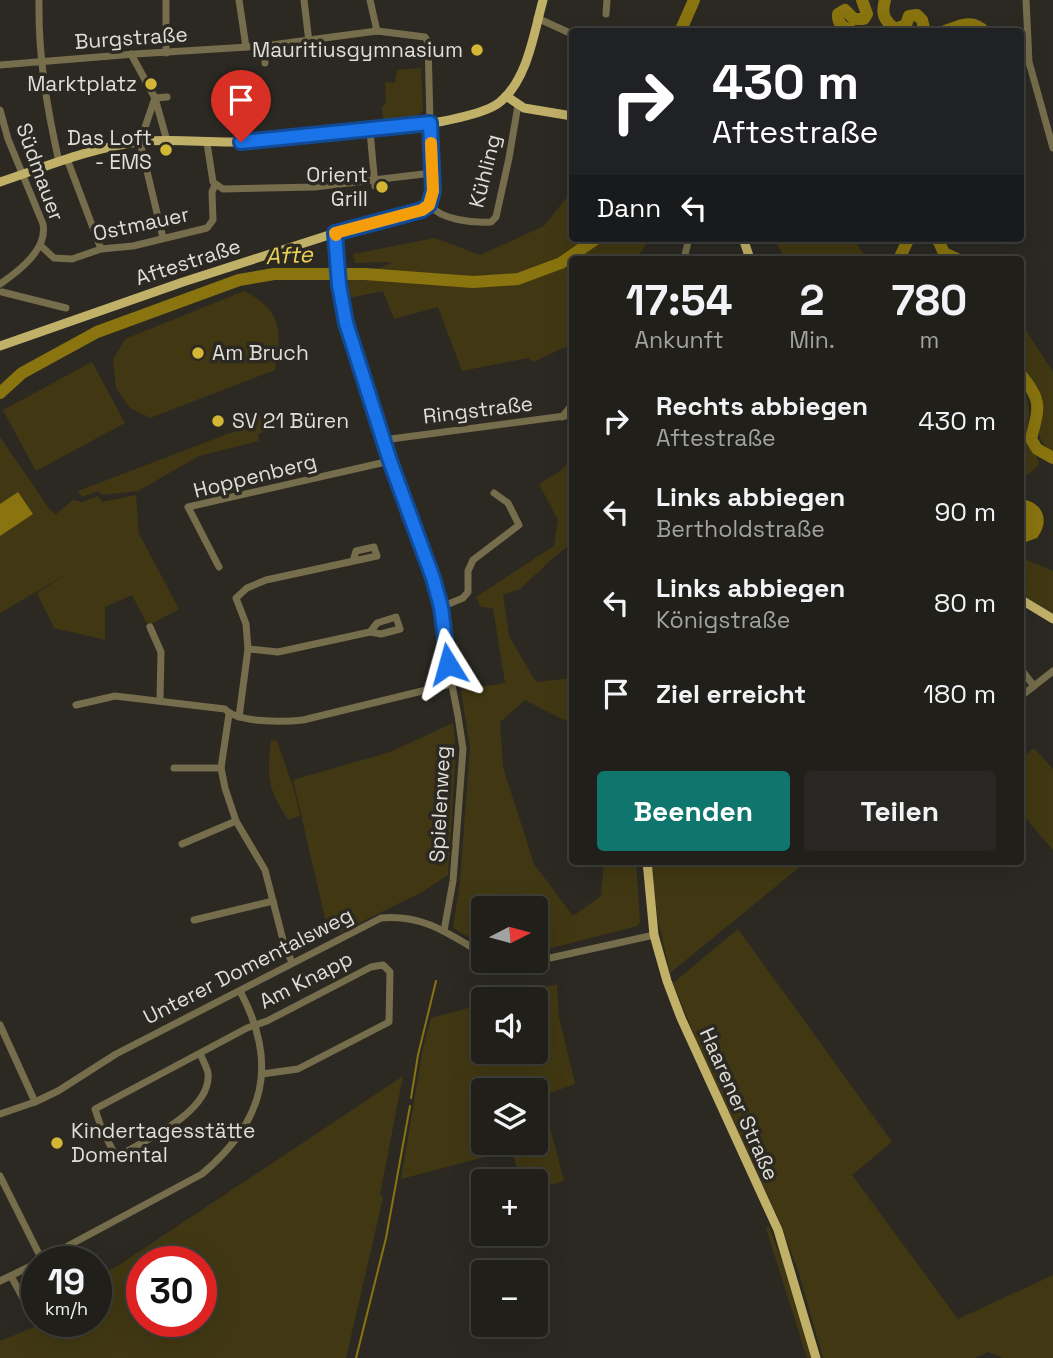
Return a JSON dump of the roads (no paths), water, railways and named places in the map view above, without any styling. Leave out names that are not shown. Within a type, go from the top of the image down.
[{"type":"main road","points":[[0,182],[99,149],[140,142],[269,141],[430,123],[487,110],[506,96],[522,68],[542,0]]},
{"type":"main road","points":[[506,96],[517,105],[569,115]]},
{"type":"main road","points":[[429,205],[433,196],[430,123]]},
{"type":"main road","name":"Aftestraße","points":[[0,346],[123,302],[335,233],[422,210],[429,205]]},
{"type":"main road","points":[[1024,601],[1053,619]]},
{"type":"main road","name":"Haarener Straße","points":[[646,865],[654,935],[667,981],[681,1018],[778,1230],[816,1358]]},
{"type":"street","points":[[39,0],[41,63],[46,102],[63,160],[100,249]]},
{"type":"street","points":[[166,0],[166,53]]},
{"type":"street","points":[[239,0],[246,47]]},
{"type":"street","points":[[304,0],[309,42]]},
{"type":"street","points":[[370,0],[377,31]]},
{"type":"street","points":[[606,14],[607,0]]},
{"type":"street","points":[[1026,0],[1030,62],[1053,149]]},
{"type":"street","points":[[537,18],[569,33]]},
{"type":"street","name":"Burgstraße","points":[[0,65],[309,42],[377,31],[425,37],[429,50],[430,123]]},
{"type":"street","points":[[264,46],[265,63]]},
{"type":"street","points":[[131,54],[155,98],[167,141]]},
{"type":"street","points":[[155,98],[167,97]]},
{"type":"street","points":[[155,98],[140,142],[163,238]]},
{"type":"street","name":"Kühling","points":[[429,205],[441,214],[479,222],[491,222],[496,217],[517,105]]},
{"type":"street","name":"Südmauer","points":[[0,110],[8,139],[43,223],[44,239],[41,246]]},
{"type":"street","points":[[370,131],[375,183]]},
{"type":"street","points":[[207,143],[215,185],[223,189],[375,183],[432,173]]},
{"type":"street","name":"Ostmauer","points":[[41,246],[51,256],[62,259],[78,257],[100,249],[128,247],[211,226],[212,192],[215,185]]},
{"type":"street","name":"Spielenweg","points":[[335,233],[339,285],[346,323],[441,607],[463,749],[453,881],[444,931]]},
{"type":"street","points":[[41,246],[0,289],[66,308]]},
{"type":"street","name":"Ringstraße","points":[[383,440],[562,417],[569,409]]},
{"type":"street","points":[[562,417],[569,416]]},
{"type":"street","name":"Hoppenberg","points":[[219,567],[188,507],[390,461]]},
{"type":"street","points":[[441,607],[463,598],[468,592],[468,571],[473,560],[519,525],[508,503],[494,493]]},
{"type":"street","points":[[239,717],[248,649],[246,624],[236,598],[247,588],[266,580],[353,561]]},
{"type":"street","points":[[150,627],[161,652],[160,700]]},
{"type":"street","points":[[248,649],[278,652],[370,632]]},
{"type":"street","points":[[1024,694],[1053,671]]},
{"type":"street","points":[[1024,673],[1034,686]]},
{"type":"street","points":[[76,705],[115,696],[225,709],[229,714],[239,717],[287,722],[451,684]]},
{"type":"street","points":[[229,714],[222,768],[225,788],[236,821],[265,870],[283,940],[292,963]]},
{"type":"street","points":[[174,768],[222,768]]},
{"type":"street","points":[[182,844],[236,821]]},
{"type":"street","points":[[194,920],[273,901]]},
{"type":"street","name":"Unterer Domentalsweg","points":[[0,1114],[58,1091],[116,1054],[382,918],[401,916],[421,920],[471,947]]},
{"type":"street","points":[[548,958],[654,935]]},
{"type":"street","name":"Am Knapp","points":[[256,1025],[370,967],[383,965],[390,972],[389,1022],[298,1069],[262,1074]]},
{"type":"street","points":[[67,1246],[202,1174],[219,1160],[244,1131],[253,1114],[262,1074],[261,1043],[240,990]]},
{"type":"street","points":[[0,1025],[35,1102]]},
{"type":"street","points":[[200,1053],[208,1073],[205,1093],[193,1110],[116,1157],[95,1109],[200,1053],[256,1025]]},
{"type":"street","points":[[0,1176],[32,1246]]},
{"type":"street","points":[[0,1201],[10,1196]]},
{"type":"street","points":[[0,1281],[21,1271]]},
{"type":"street","points":[[11,1276],[21,1294]]},
{"type":"waterway","name":"Afte","points":[[682,28],[694,0]]},
{"type":"waterway","points":[[847,28],[840,24],[838,14],[845,10],[854,19],[864,19],[867,14],[862,0]]},
{"type":"waterway","points":[[885,0],[884,16],[894,28]]},
{"type":"waterway","points":[[898,28],[906,25],[909,16],[917,15],[924,28]]},
{"type":"waterway","points":[[954,28],[970,24],[980,28]]},
{"type":"waterway","name":"Afte","points":[[571,256],[591,242]]},
{"type":"waterway","points":[[900,256],[907,242]]},
{"type":"waterway","points":[[939,242],[944,253],[950,256]]},
{"type":"waterway","name":"Afte","points":[[0,393],[22,373],[97,332],[239,280],[274,274],[365,274],[473,282],[518,279],[569,257]]},
{"type":"waterway","points":[[1024,379],[1033,391],[1037,405],[1031,439],[1037,449],[1053,458]]},
{"type":"waterway","points":[[411,1098],[418,1055],[436,981]]},
{"type":"waterway","points":[[356,1358],[386,1238],[410,1106]]},
{"type":"place","name":"Mauritiusgymnasium","points":[[477,50]]},
{"type":"place","name":"Marktplatz","points":[[151,84]]},
{"type":"place","name":"Das Loft - EMS","points":[[166,150]]},
{"type":"place","name":"Orient Grill","points":[[382,187]]},
{"type":"place","name":"Am Bruch","points":[[198,353]]},
{"type":"place","name":"SV 21 Büren","points":[[218,421]]},
{"type":"place","name":"Kindertagesstätte Domental","points":[[57,1143]]}]
